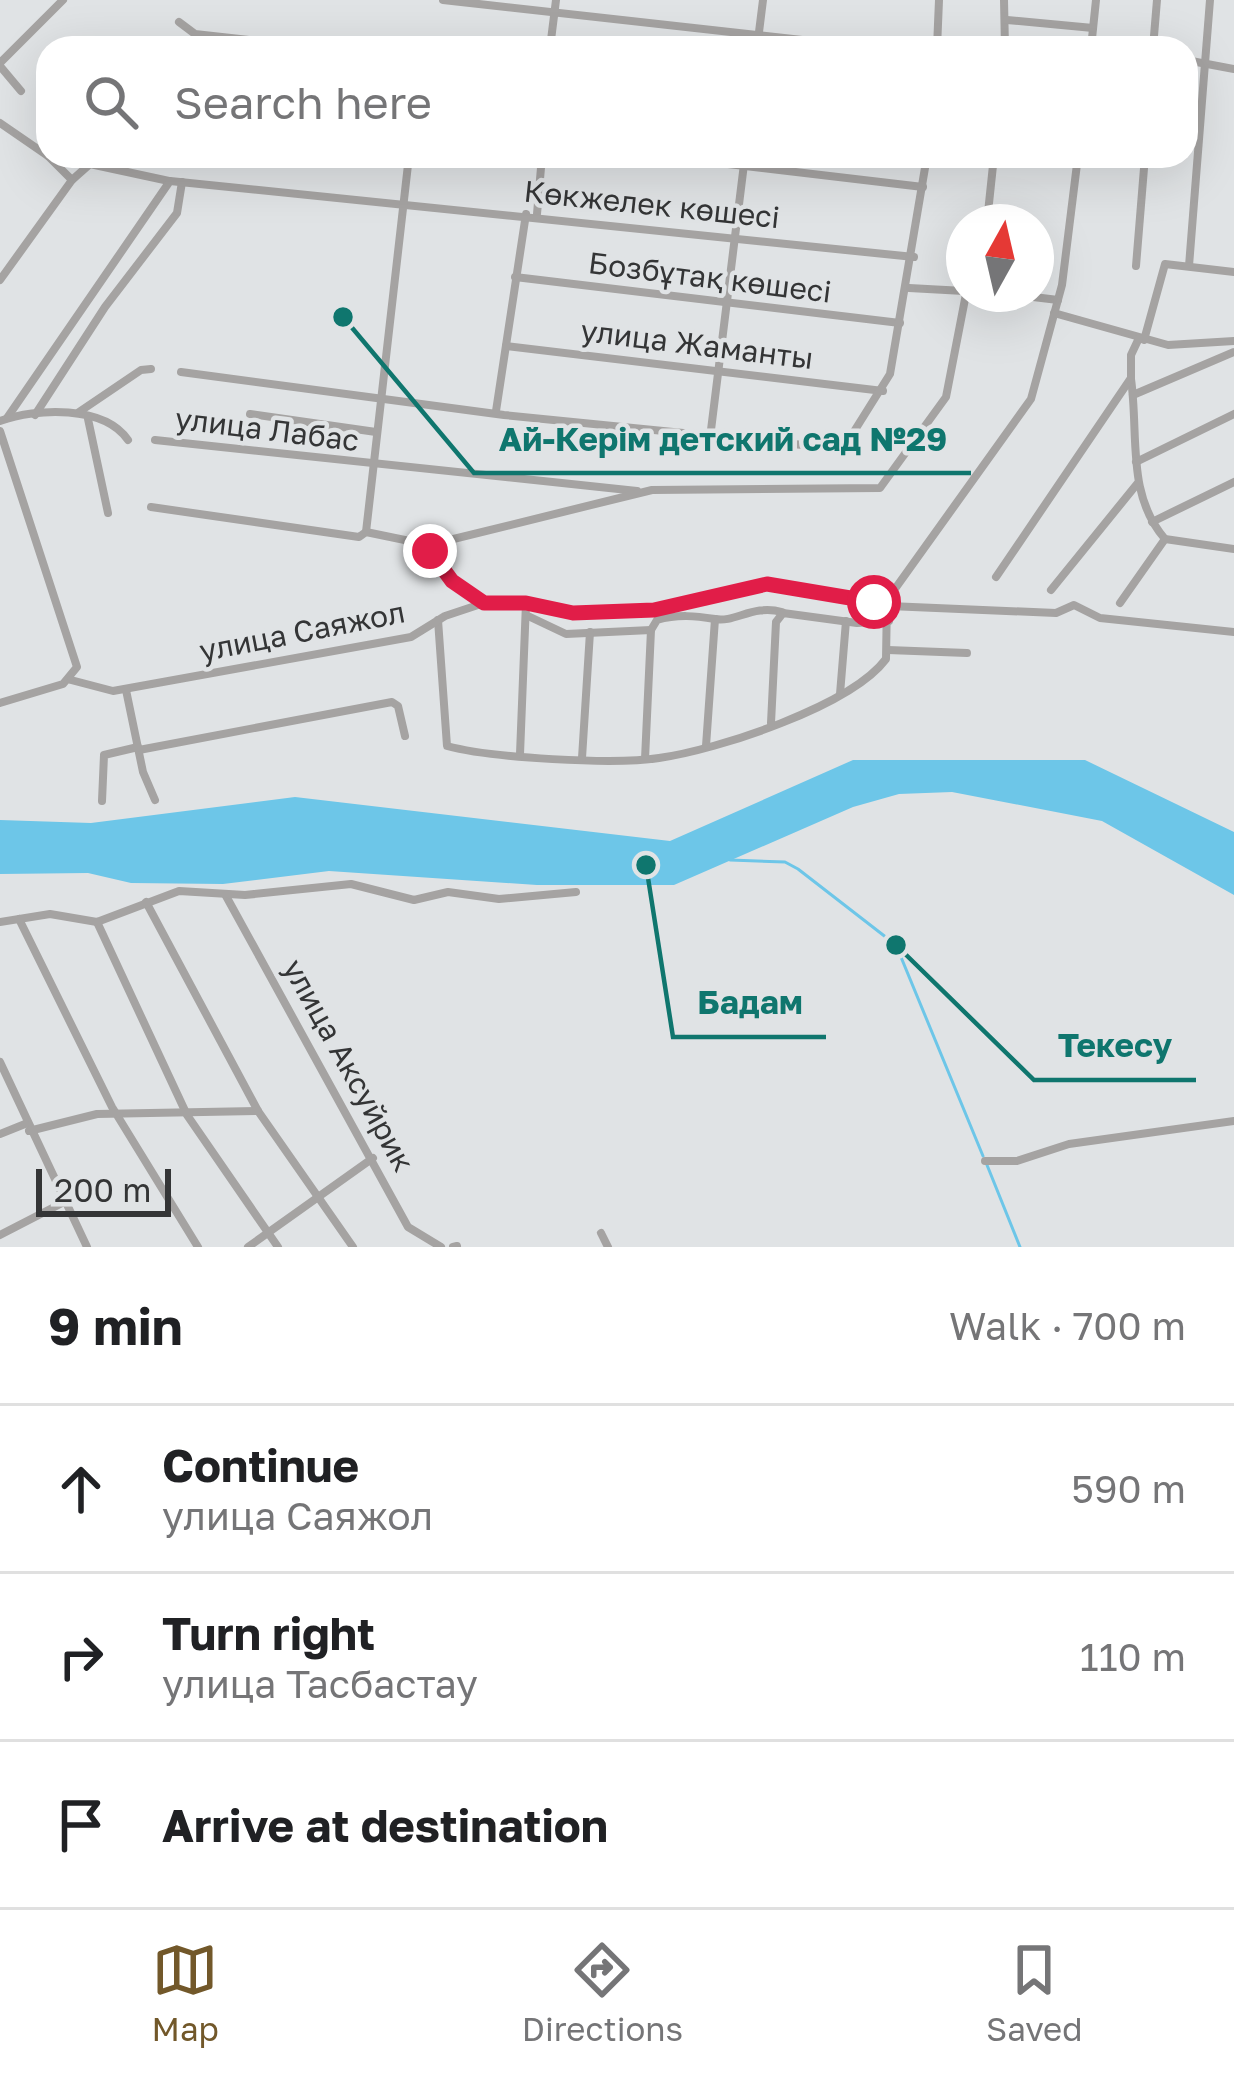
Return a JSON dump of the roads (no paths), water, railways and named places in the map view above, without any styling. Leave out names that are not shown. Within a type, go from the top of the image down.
[{"type":"street","points":[[21,92],[0,65],[63,0]]},
{"type":"street","points":[[442,0],[775,36]]},
{"type":"street","points":[[551,36],[556,0]]},
{"type":"street","points":[[759,34],[764,0]]},
{"type":"street","points":[[938,36],[939,0]]},
{"type":"street","points":[[1004,0],[1006,36]]},
{"type":"street","points":[[1092,36],[1096,0]]},
{"type":"street","points":[[1154,36],[1157,0]]},
{"type":"street","points":[[1198,152],[1210,0]]},
{"type":"street","points":[[1007,20],[1093,28]]},
{"type":"street","points":[[179,22],[195,34],[213,36]]},
{"type":"street","points":[[1198,62],[1234,69]]},
{"type":"street","points":[[0,123],[36,148]]},
{"type":"street","points":[[0,280],[72,180],[60,168]]},
{"type":"street","name":"Көкжелек көшесі","points":[[72,180],[86,168]]},
{"type":"street","name":"Көкжелек көшесі","points":[[109,168],[170,181],[914,257]]},
{"type":"street","points":[[366,532],[407,168]]},
{"type":"street","points":[[537,215],[541,168]]},
{"type":"street","points":[[710,437],[743,168]]},
{"type":"street","points":[[792,168],[923,187]]},
{"type":"street","points":[[181,372],[843,449],[883,391],[909,287],[925,168]]},
{"type":"street","points":[[989,204],[993,168]]},
{"type":"street","points":[[438,620],[447,746],[520,754],[645,760],[706,746],[840,694],[879,668],[888,650],[889,600],[1031,399],[1058,300],[1076,168]]},
{"type":"street","points":[[1136,266],[1144,168]]},
{"type":"street","points":[[1189,266],[1197,168]]},
{"type":"street","points":[[3,420],[170,181]]},
{"type":"street","points":[[35,416],[105,307],[177,213],[182,182]]},
{"type":"street","points":[[496,411],[526,214]]},
{"type":"street","points":[[1234,272],[1164,266],[1141,339],[1131,355],[1138,483],[1152,522],[1165,539],[1234,549]]},
{"type":"street","name":"Бозбұтақ көшесі","points":[[514,277],[901,323]]},
{"type":"street","points":[[909,287],[946,291]]},
{"type":"street","points":[[1054,300],[1058,300]]},
{"type":"street","points":[[151,507],[359,537],[366,532],[429,545],[645,492],[880,488],[946,397],[962,312]]},
{"type":"street","points":[[1054,313],[1141,339],[1215,346],[1234,341]]},
{"type":"street","name":"улица Жаманты","points":[[506,346],[883,391]]},
{"type":"street","points":[[1133,395],[1234,352]]},
{"type":"street","points":[[84,415],[141,370],[152,370]]},
{"type":"street","points":[[996,577],[1131,378]]},
{"type":"street","points":[[250,414],[376,432]]},
{"type":"street","points":[[1136,462],[1234,414]]},
{"type":"street","points":[[3,420],[84,415],[121,430],[128,440]]},
{"type":"street","points":[[84,415],[108,513]]},
{"type":"street","points":[[0,431],[77,667],[92,685]]},
{"type":"street","name":"улица Лабас","points":[[155,440],[645,492]]},
{"type":"street","points":[[1152,522],[1234,482]]},
{"type":"street","points":[[1051,590],[1138,483]]},
{"type":"street","points":[[1120,603],[1165,539]]},
{"type":"street","points":[[429,545],[452,581],[484,603]]},
{"type":"street","name":"улица Саяжол","points":[[71,680],[126,690],[410,637],[438,620],[484,603],[526,603],[573,613],[654,610],[767,584],[889,600],[1056,613],[1074,605],[1100,618],[1234,632]]},
{"type":"street","points":[[520,754],[526,603]]},
{"type":"street","points":[[645,760],[652,632],[661,618],[702,614],[715,619],[762,607],[845,621],[890,621]]},
{"type":"street","points":[[771,723],[776,622],[783,613]]},
{"type":"street","points":[[528,616],[561,633],[652,632]]},
{"type":"street","points":[[706,746],[715,619]]},
{"type":"street","points":[[840,694],[845,621]]},
{"type":"street","points":[[582,758],[590,632]]},
{"type":"street","points":[[888,650],[967,653]]},
{"type":"street","points":[[0,703],[71,680],[77,667]]},
{"type":"street","points":[[126,690],[155,800]]},
{"type":"street","points":[[102,801],[104,755],[395,703],[405,736]]},
{"type":"street","points":[[0,922],[50,914],[97,922],[167,891],[225,895],[351,884],[414,900],[448,892],[499,899],[576,892]]},
{"type":"street","name":"улица Аксуйрик","points":[[225,895],[408,1227],[441,1247]]},
{"type":"street","points":[[146,902],[258,1111],[353,1247]]},
{"type":"street","points":[[19,919],[117,1115],[198,1247]]},
{"type":"street","points":[[97,922],[188,1115],[278,1247]]},
{"type":"street","points":[[0,1062],[28,1118],[27,1128],[87,1247]]},
{"type":"street","points":[[0,1134],[78,1117],[258,1111]]},
{"type":"street","points":[[985,1161],[1017,1161],[1069,1144],[1234,1120]]},
{"type":"street","points":[[248,1247],[373,1158]]},
{"type":"street","points":[[0,1235],[64,1202]]},
{"type":"street","points":[[602,1232],[608,1247]]},
{"type":"water","points":[[853,760],[1085,760],[1234,832],[1234,895],[1102,821],[952,792],[899,794],[853,807],[674,885],[537,885],[329,871],[223,884],[131,883],[88,873],[0,874],[0,820],[91,823],[295,797],[670,841]]},
{"type":"waterway","points":[[730,860],[785,862],[896,945],[983,1156]]},
{"type":"waterway","points":[[987,1165],[1020,1247]]},
{"type":"place","name":"Ай-Керім детский сад №29","points":[[343,317]]},
{"type":"place","name":"Бадам","points":[[646,865]]},
{"type":"place","name":"Текесу","points":[[896,945]]}]
